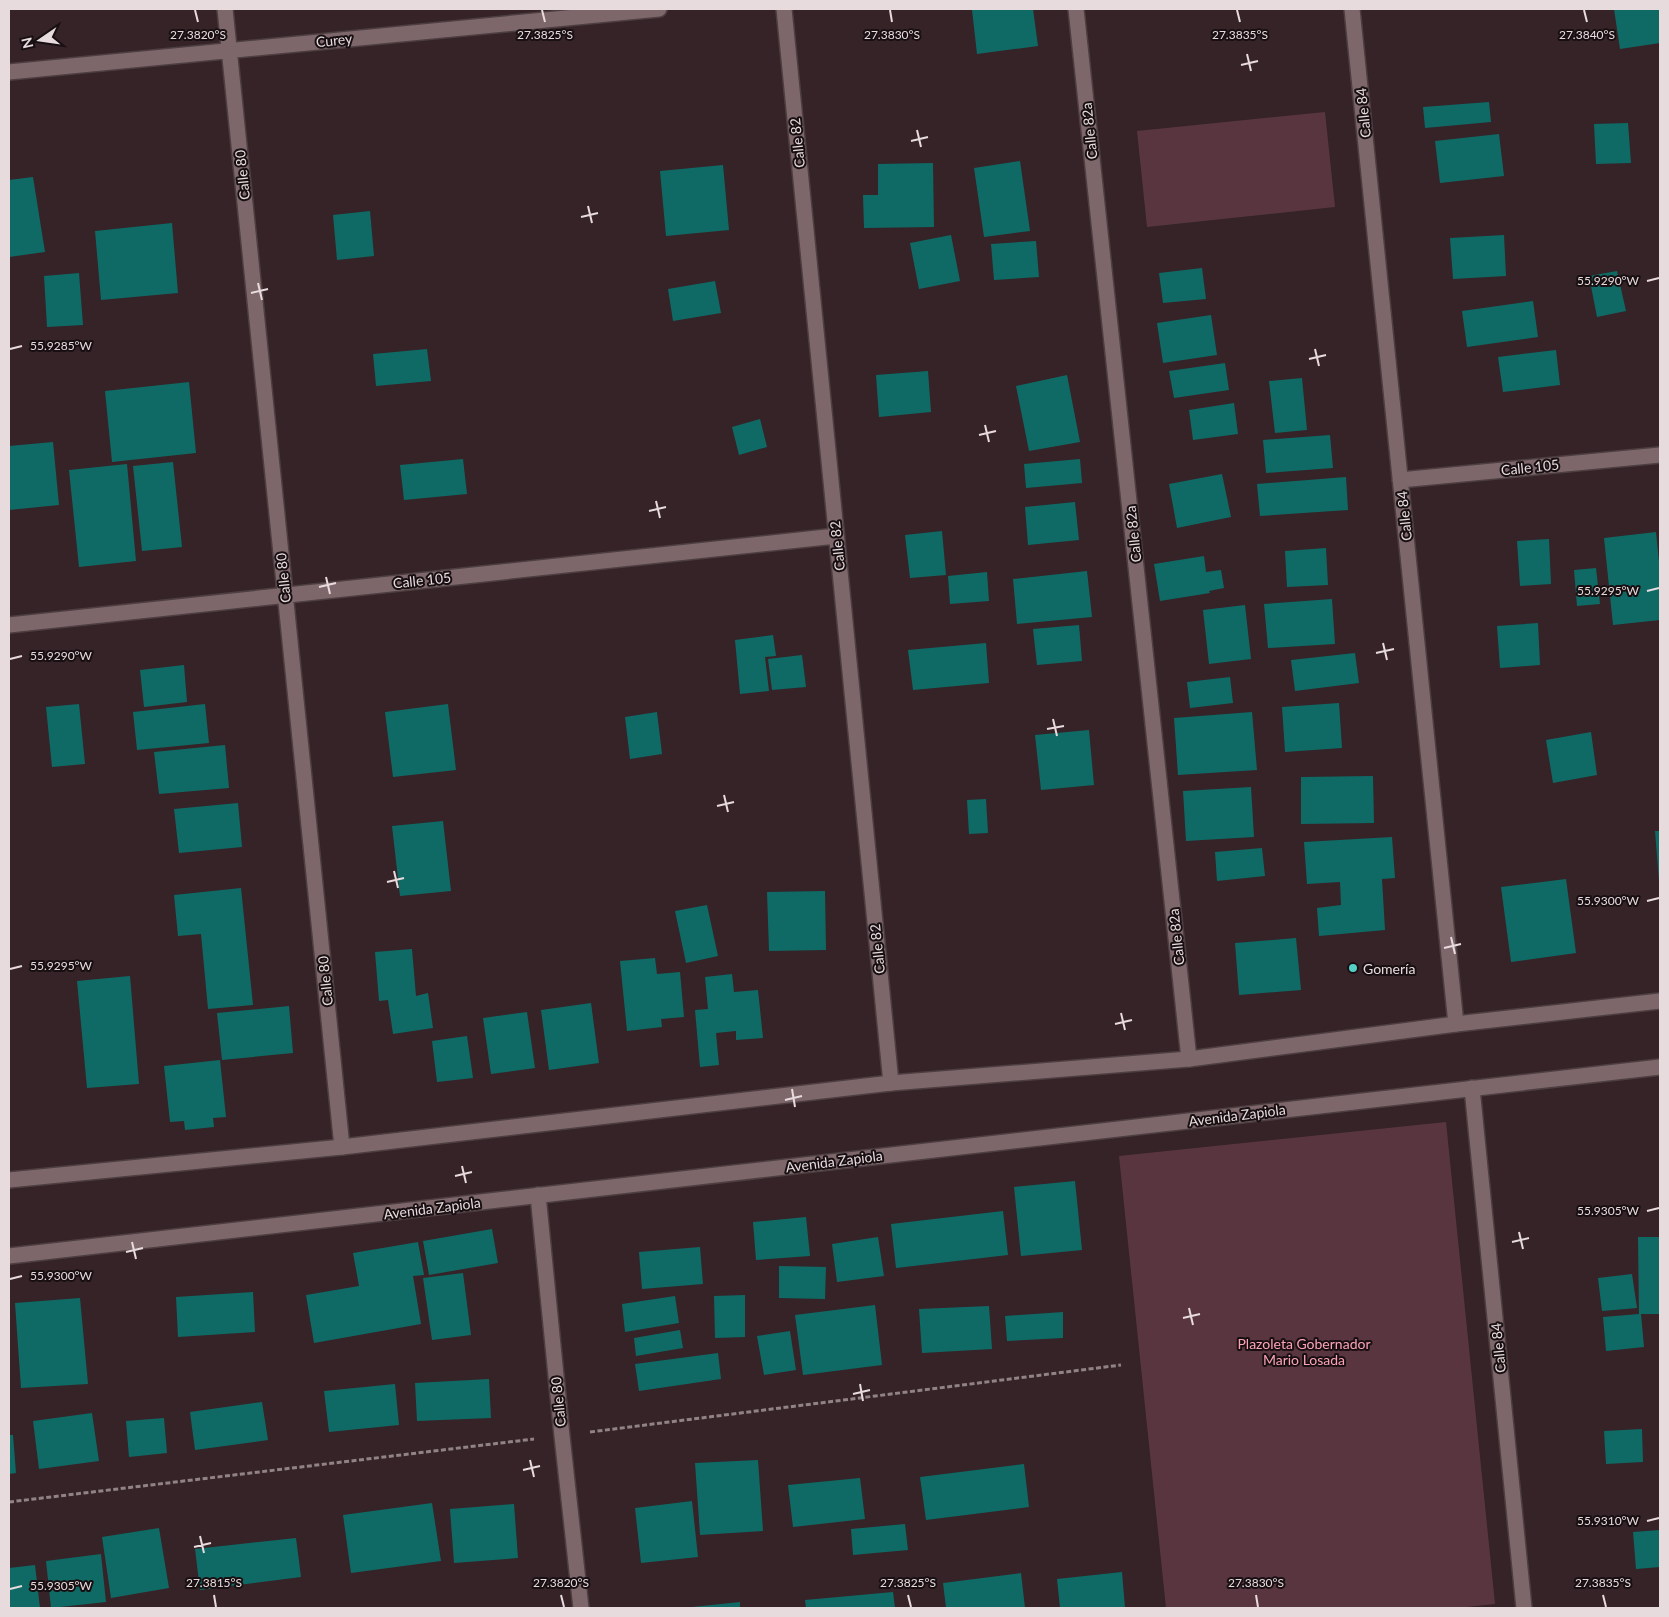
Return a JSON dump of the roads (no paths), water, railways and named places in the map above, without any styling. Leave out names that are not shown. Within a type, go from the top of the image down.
[{"type":"street","name":"Calle 80","points":[[225,9],[342,1147]]},
{"type":"street","name":"Curey","points":[[9,72],[659,9]]},
{"type":"street","name":"Calle 82","points":[[784,9],[891,1083]]},
{"type":"street","name":"Calle 82a","points":[[1076,9],[1189,1059]]},
{"type":"street","name":"Calle 84","points":[[1352,9],[1456,1024]]},
{"type":"street","name":"Calle 105","points":[[1400,480],[1660,454]]},
{"type":"street","name":"Calle 105","points":[[9,625],[836,536]]},
{"type":"street","points":[[9,1180],[342,1147],[891,1083],[1189,1059],[1456,1024],[1660,1001]]},
{"type":"street","name":"Avenida Zapiola","points":[[9,1256],[1660,1067]]},
{"type":"street","name":"Calle 84","points":[[1472,1088],[1524,1608]]},
{"type":"street","name":"Calle 80","points":[[538,1195],[581,1608]]},
{"type":"place","name":"Gomería","points":[[1353,968]]},
{"type":"park label","name":"Plazoleta Gobernador Mario Losada","points":[[1304,1352]]}]
